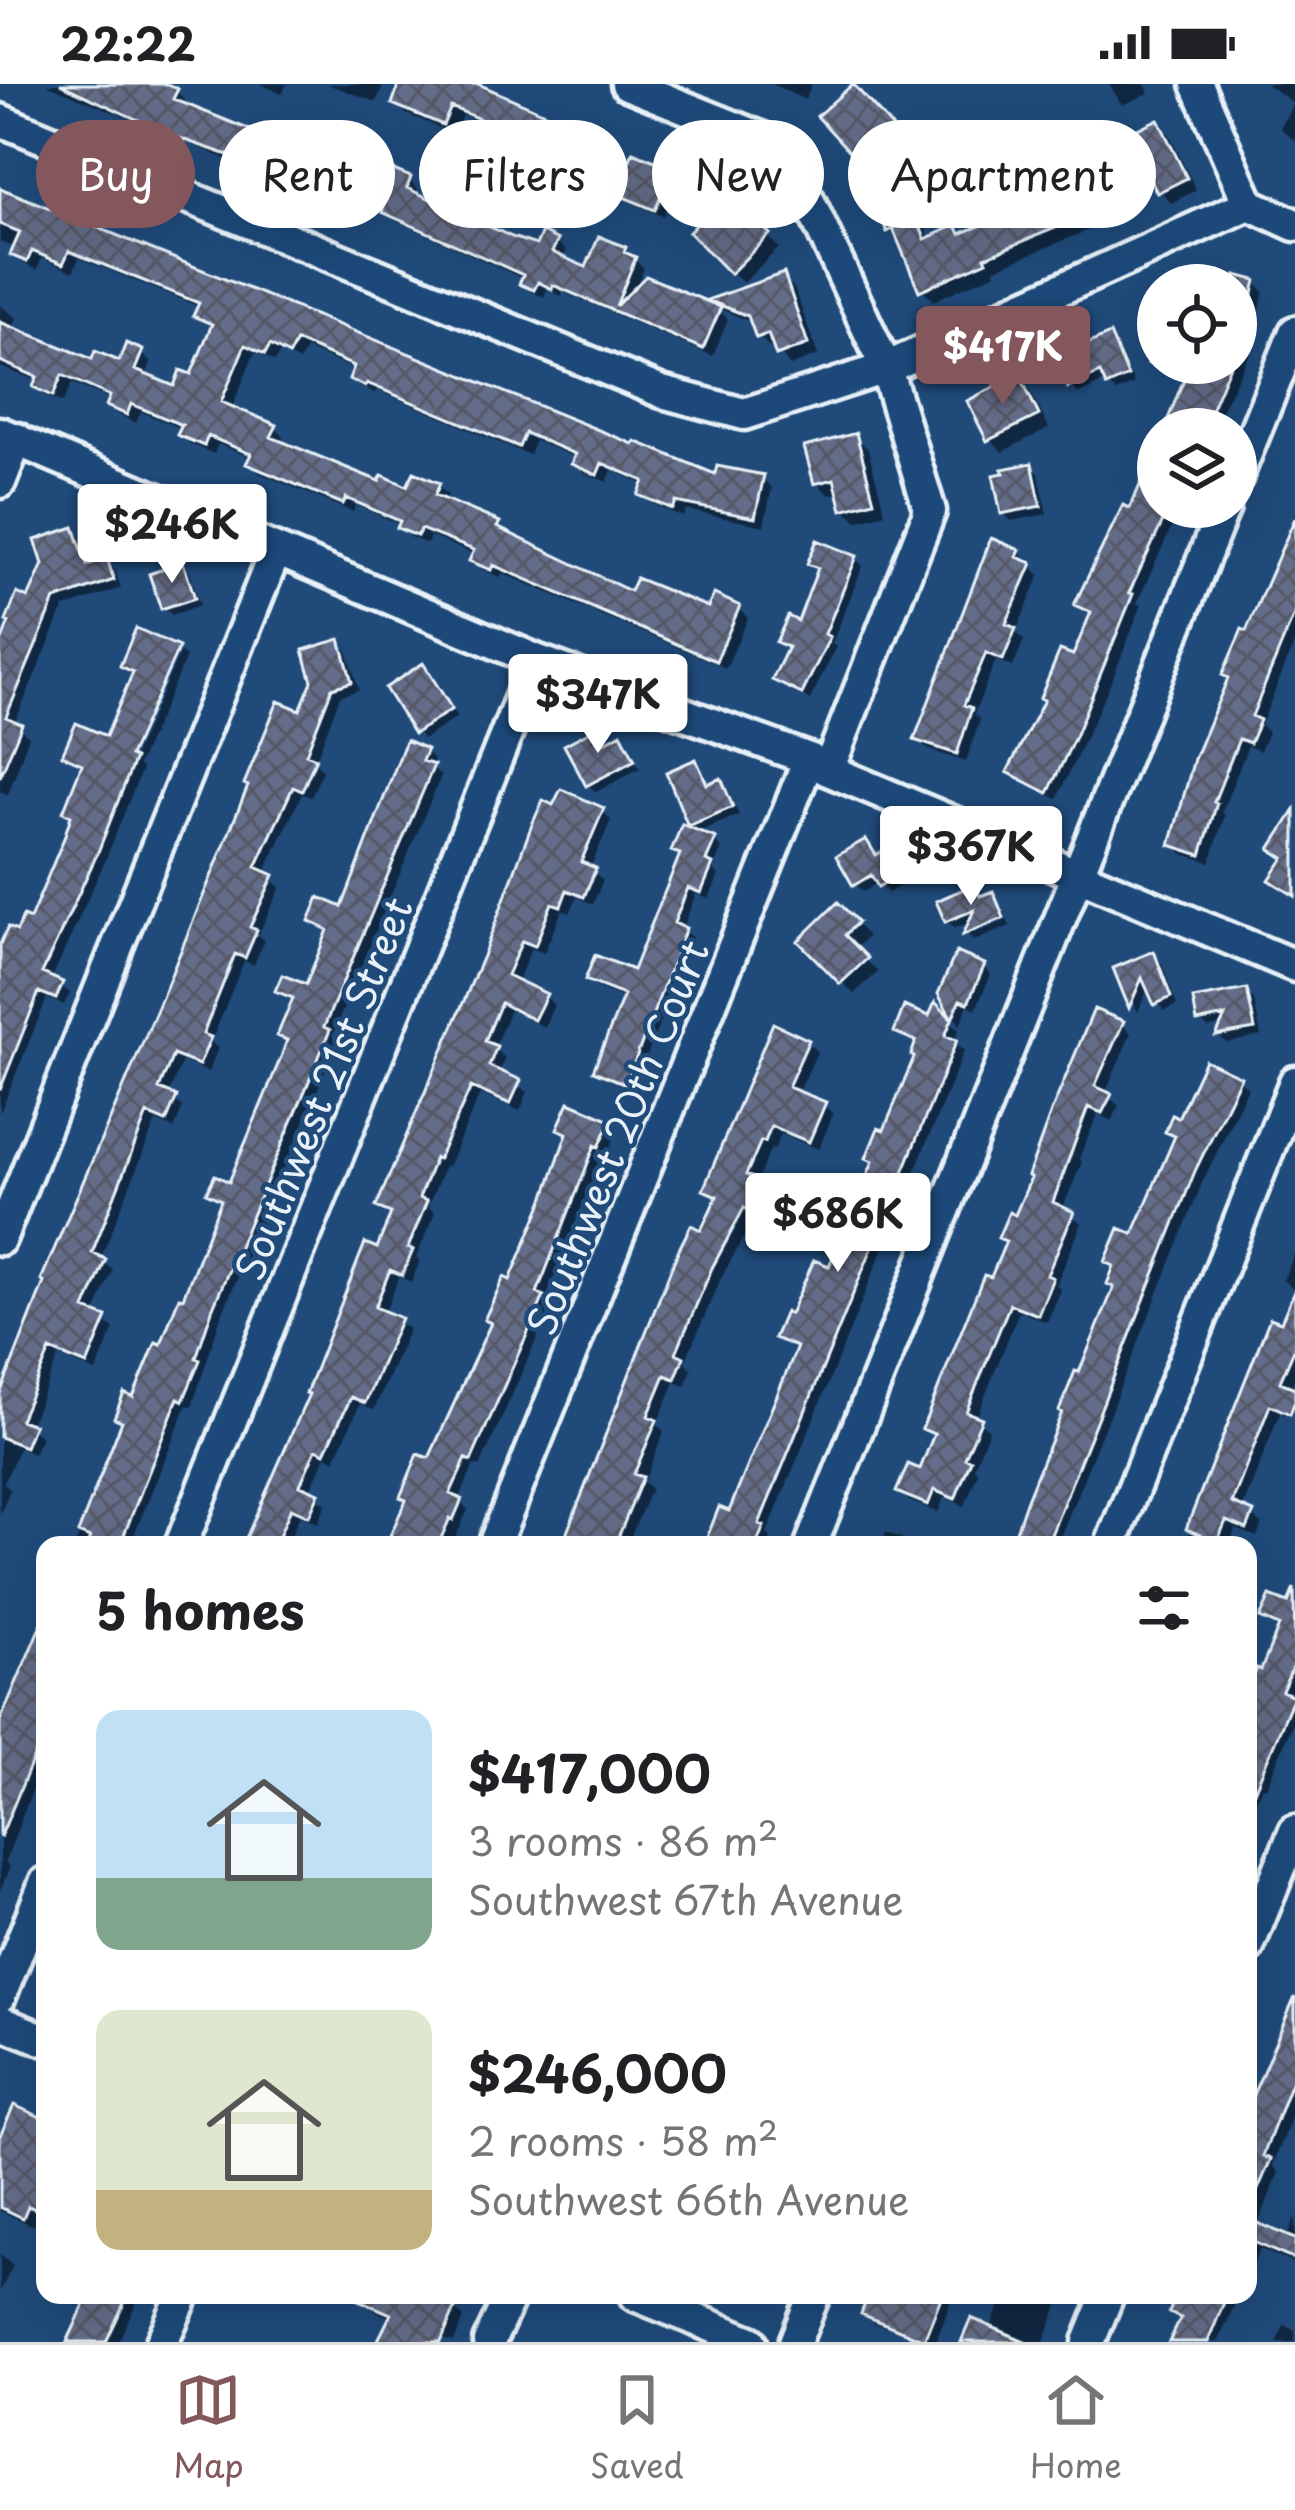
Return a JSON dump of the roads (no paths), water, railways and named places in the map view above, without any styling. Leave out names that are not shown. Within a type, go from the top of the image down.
[{"type":"street","name":"Southwest 20th Court","points":[[498,1536],[818,764],[930,511],[886,368],[808,200],[760,138],[627,84]]},
{"type":"street","points":[[1197,84],[1249,204],[1295,225]]},
{"type":"street","points":[[0,120],[662,392],[744,414],[886,368],[1249,204]]},
{"type":"street","points":[[1257,426],[1295,332]]},
{"type":"street","points":[[0,482],[9,436],[536,660],[818,764],[1295,966]]},
{"type":"street","points":[[815,1536],[1216,528]]},
{"type":"street","points":[[0,1239],[276,550]]},
{"type":"street","name":"Southwest 21st Street","points":[[185,1536],[536,660]]},
{"type":"street","points":[[1116,1536],[1295,1082]]},
{"type":"street","points":[[1257,1925],[1295,1831]]},
{"type":"street","points":[[0,1996],[36,1906]]},
{"type":"street","points":[[0,2022],[36,2036]]},
{"type":"street","points":[[162,2342],[179,2304]]},
{"type":"street","points":[[489,2342],[507,2304]]},
{"type":"street","points":[[657,2304],[751,2342]]},
{"type":"street","points":[[796,2342],[811,2304]]},
{"type":"street","points":[[1089,2342],[1104,2304]]}]
